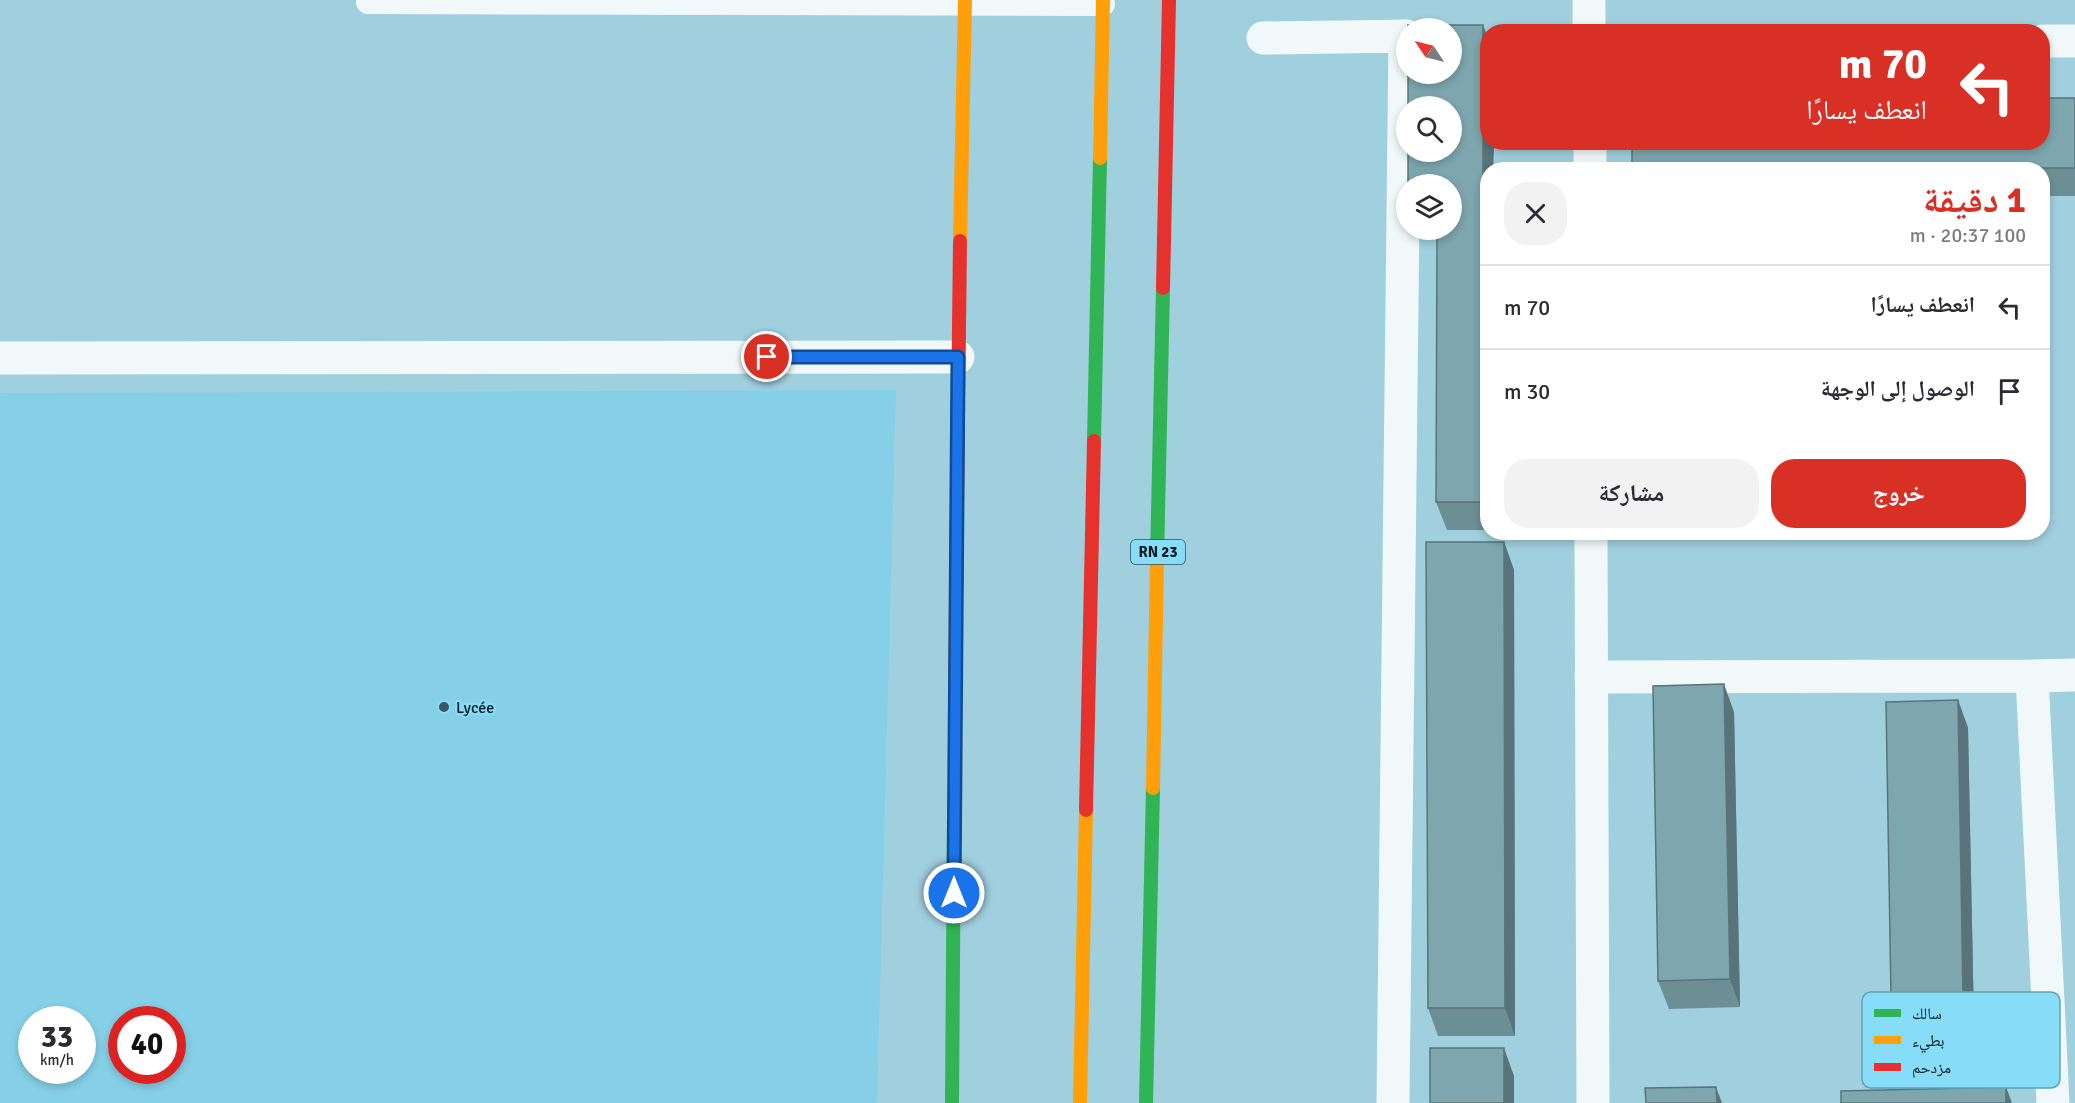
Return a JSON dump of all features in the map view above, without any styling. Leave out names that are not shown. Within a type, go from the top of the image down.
[{"type":"main road","name":"RN 23","points":[[1146,1103],[1169,0]]},
{"type":"main road","points":[[952,1103],[958,357],[965,2]]},
{"type":"main road","points":[[1080,1103],[1103,2]]},
{"type":"street","points":[[1589,0],[1589,24]]},
{"type":"street","points":[[1263,38],[1396,36]]},
{"type":"street","points":[[2050,41],[2075,41]]},
{"type":"street","points":[[1393,1103],[1405,84]]},
{"type":"street","points":[[0,358],[958,357]]},
{"type":"street","points":[[1591,540],[1593,1103]]},
{"type":"street","points":[[1592,677],[2075,675]]},
{"type":"street","points":[[2032,676],[2048,992]]},
{"type":"street","points":[[2052,1088],[2053,1103]]},
{"type":"lane","points":[[369,2],[1103,2]]},
{"type":"shaded area","name":"Lycée","points":[[896,390],[877,1103],[0,1103],[0,393]]},
{"type":"building","points":[[1462,25],[1480,25],[1480,150],[1483,150],[1483,162],[1480,162],[1480,502],[1436,502],[1437,240],[1462,240],[1462,174],[1408,174],[1408,162],[1462,162],[1462,96],[1408,96],[1408,84],[1462,84]]},
{"type":"building","points":[[2050,98],[2075,98],[2075,168],[2050,168],[2050,162],[1632,162],[1632,150],[2050,150]]},
{"type":"building","points":[[1426,542],[1504,542],[1505,1008],[1428,1008]]},
{"type":"building","points":[[1724,684],[1730,979],[1658,981],[1653,686]]},
{"type":"building","points":[[1958,700],[1963,992],[1891,992],[1886,702]]},
{"type":"building","points":[[1430,1048],[1504,1048],[1504,1103],[1430,1103]]},
{"type":"building","points":[[1716,1087],[1717,1103],[1646,1103],[1645,1088]]},
{"type":"building","points":[[2006,1088],[2006,1103],[1841,1103],[1841,1091]]},
{"type":"traffic: fast","points":[[1094,441],[1100,158]]},
{"type":"traffic: fast","points":[[1157,559],[1163,288]]},
{"type":"traffic: fast","points":[[1146,1103],[1153,788]]},
{"type":"traffic: fast","points":[[952,1103],[954,819]]},
{"type":"traffic: slow","points":[[960,241],[965,0]]},
{"type":"traffic: slow","points":[[1100,158],[1103,0]]},
{"type":"traffic: slow","points":[[1153,788],[1157,559]]},
{"type":"traffic: slow","points":[[954,819],[956,592]]},
{"type":"traffic: slow","points":[[1080,1103],[1086,810]]},
{"type":"traffic: jam","points":[[1163,288],[1169,0]]},
{"type":"traffic: jam","points":[[956,592],[960,241]]},
{"type":"traffic: jam","points":[[1086,810],[1094,441]]},
{"type":"place","name":"Lycée","points":[[444,707]]},
{"type":"route","points":[[767,357],[958,357],[954,893]]}]
